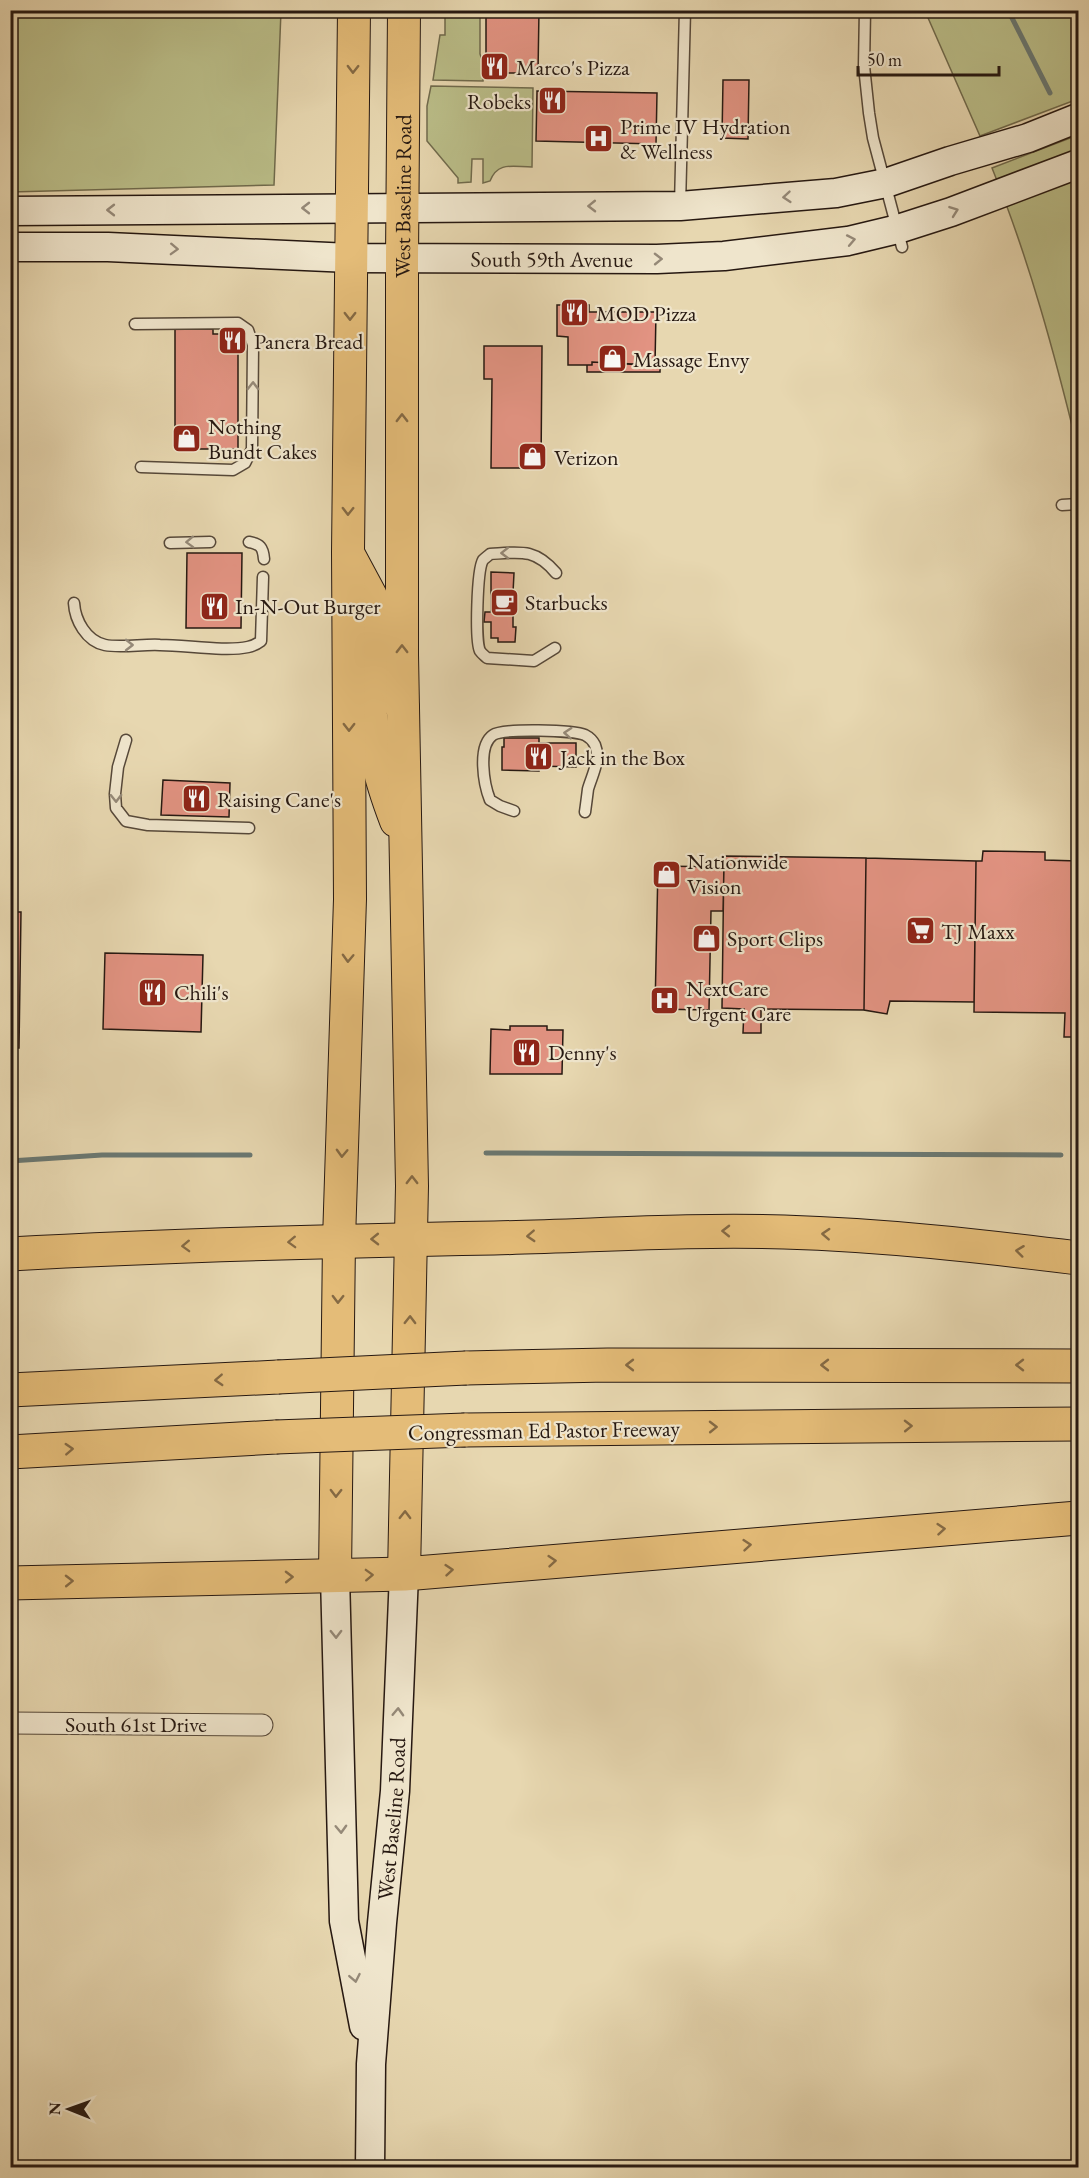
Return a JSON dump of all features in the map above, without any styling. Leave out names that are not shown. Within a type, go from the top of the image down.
[{"type":"highway","points":[[10,1254],[105,1248],[339,1240],[497,1238],[626,1232],[784,1232],[965,1244],[1078,1258]]},
{"type":"highway","points":[[10,1390],[466,1368],[608,1365],[1078,1366]]},
{"type":"highway","name":"Congressman Ed Pastor Freeway","points":[[10,1452],[276,1437],[465,1430],[1078,1424]]},
{"type":"highway","points":[[10,1582],[404,1574],[1078,1518]]},
{"type":"main road","points":[[335,1576],[339,1240],[350,899],[348,552],[350,208],[354,10]]},
{"type":"main road","name":"West Baseline Road","points":[[403,708],[404,10]]},
{"type":"main road","points":[[10,211],[680,206],[836,193],[886,183],[1028,138],[1078,118]]},
{"type":"main road","name":"South 59th Avenue","points":[[10,247],[108,247],[350,258],[657,259],[724,256],[848,241],[900,238],[951,212],[1078,164]]},
{"type":"main road","points":[[348,552],[371,596],[381,679],[403,708],[412,1239],[404,1574]]},
{"type":"main road","points":[[348,677],[364,692],[370,709],[376,755],[407,853]]},
{"type":"main road","name":"West Baseline Road","points":[[370,2168],[371,2064],[395,1791],[404,1574]]},
{"type":"main road","name":"West Baseline Road","points":[[335,1576],[344,1921],[371,2064]]},
{"type":"street","name":"South 61st Drive","points":[[10,1723],[262,1725]]},
{"type":"lane","points":[[680,206],[685,10]]},
{"type":"lane","points":[[865,10],[864,66],[869,113],[873,138],[900,238]]},
{"type":"lane","points":[[135,324],[238,323],[248,330],[253,345],[252,449],[245,463],[232,470],[141,467]]},
{"type":"lane","points":[[1062,505],[1078,504]]},
{"type":"lane","points":[[170,543],[210,542]]},
{"type":"lane","points":[[249,542],[258,544],[263,549],[264,559]]},
{"type":"lane","points":[[555,648],[534,661],[487,658],[480,651],[478,639],[478,601],[479,572],[483,561],[490,554],[535,554],[545,560],[556,573]]},
{"type":"lane","points":[[75,603],[78,623],[86,633],[103,645],[186,645],[228,649],[250,647],[261,641],[263,577]]},
{"type":"lane","points":[[514,811],[500,807],[490,800],[483,778],[486,744],[494,734],[505,731],[574,732],[585,735],[594,742],[597,754],[588,788],[585,812]]},
{"type":"lane","points":[[126,740],[118,767],[115,794],[116,808],[126,821],[147,825],[249,828]]},
{"type":"green space","points":[[10,11],[281,11],[274,185],[11,192]]},
{"type":"green space","points":[[445,11],[480,11],[480,54],[484,66],[483,81],[433,80],[440,35],[445,35]]},
{"type":"green space","points":[[925,11],[1078,11],[1078,99],[980,136]]},
{"type":"green space","points":[[431,86],[533,88],[532,167],[507,166],[497,170],[490,181],[483,183],[483,159],[472,159],[471,182],[458,183],[458,178],[427,141],[427,106]]},
{"type":"green space","points":[[1078,135],[1078,450],[1040,308],[1018,237],[992,168]]},
{"type":"building","points":[[486,10],[539,10],[538,73],[486,73]]},
{"type":"building","points":[[723,80],[749,80],[748,139],[722,138]]},
{"type":"building","points":[[537,91],[657,93],[656,144],[536,141]]},
{"type":"building","points":[[557,305],[589,305],[589,312],[656,312],[655,365],[592,362],[592,365],[568,365],[568,337],[557,336]]},
{"type":"building","points":[[175,329],[213,329],[213,334],[238,334],[238,449],[175,449]]},
{"type":"building","points":[[484,346],[542,346],[541,468],[491,468],[492,379],[484,379]]},
{"type":"building","points":[[592,362],[660,366],[660,372],[587,372],[587,365],[592,365]]},
{"type":"building","name":"In-N-Out Burger","points":[[187,553],[242,553],[241,628],[186,628]]},
{"type":"building","name":"Starbucks","points":[[491,572],[514,573],[513,593],[517,593],[516,611],[513,611],[513,627],[516,627],[515,642],[498,642],[498,638],[491,638],[491,622],[484,622],[485,612],[491,612]]},
{"type":"building","name":"Jack in the Box","points":[[504,738],[539,738],[539,743],[576,743],[576,767],[539,766],[539,771],[502,770]]},
{"type":"building","name":"Raising Cane's","points":[[163,780],[230,783],[229,817],[161,815]]},
{"type":"building","points":[[983,851],[1045,852],[1045,860],[1078,861],[1077,1037],[1064,1037],[1065,1013],[974,1012],[976,861],[982,861]]},
{"type":"building","points":[[724,856],[866,858],[864,1010],[761,1009],[761,1033],[743,1033],[744,1009],[722,1008]]},
{"type":"building","name":"TJ Maxx","points":[[866,858],[976,861],[974,1002],[890,1001],[887,1014],[864,1010]]},
{"type":"building","points":[[658,866],[724,867],[723,911],[711,911],[709,1010],[655,1009]]},
{"type":"building","points":[[10,912],[21,912],[19,1048],[10,1048]]},
{"type":"building","name":"Chili's","points":[[105,953],[203,955],[201,1032],[103,1029]]},
{"type":"building","name":"Denny's","points":[[510,1026],[547,1026],[547,1030],[563,1030],[562,1074],[490,1074],[491,1029],[510,1030]]},
{"type":"waterway","points":[[1008,10],[1050,93]]},
{"type":"waterway","points":[[486,1153],[1061,1155]]},
{"type":"waterway","points":[[10,1161],[102,1155],[250,1155]]},
{"type":"place","name":"Marco's Pizza","points":[[495,67]]},
{"type":"place","name":"Robeks","points":[[552,101]]},
{"type":"place","name":"Prime IV Hydration & Wellness","points":[[599,139]]},
{"type":"place","name":"MOD Pizza","points":[[575,313]]},
{"type":"place","name":"Panera Bread","points":[[233,341]]},
{"type":"place","name":"Massage Envy","points":[[612,359]]},
{"type":"place","name":"Nothing Bundt Cakes","points":[[187,439]]},
{"type":"place","name":"Verizon","points":[[533,457]]},
{"type":"place","name":"Starbucks","points":[[504,602]]},
{"type":"place","name":"In-N-Out Burger","points":[[214,606]]},
{"type":"place","name":"Jack in the Box","points":[[539,757]]},
{"type":"place","name":"Raising Cane's","points":[[196,799]]},
{"type":"place","name":"Nationwide Vision","points":[[666,874]]},
{"type":"place","name":"TJ Maxx","points":[[920,931]]},
{"type":"place","name":"Sport Clips","points":[[706,938]]},
{"type":"place","name":"Chili's","points":[[153,992]]},
{"type":"place","name":"NextCare Urgent Care","points":[[665,1001]]},
{"type":"place","name":"Denny's","points":[[527,1052]]}]
